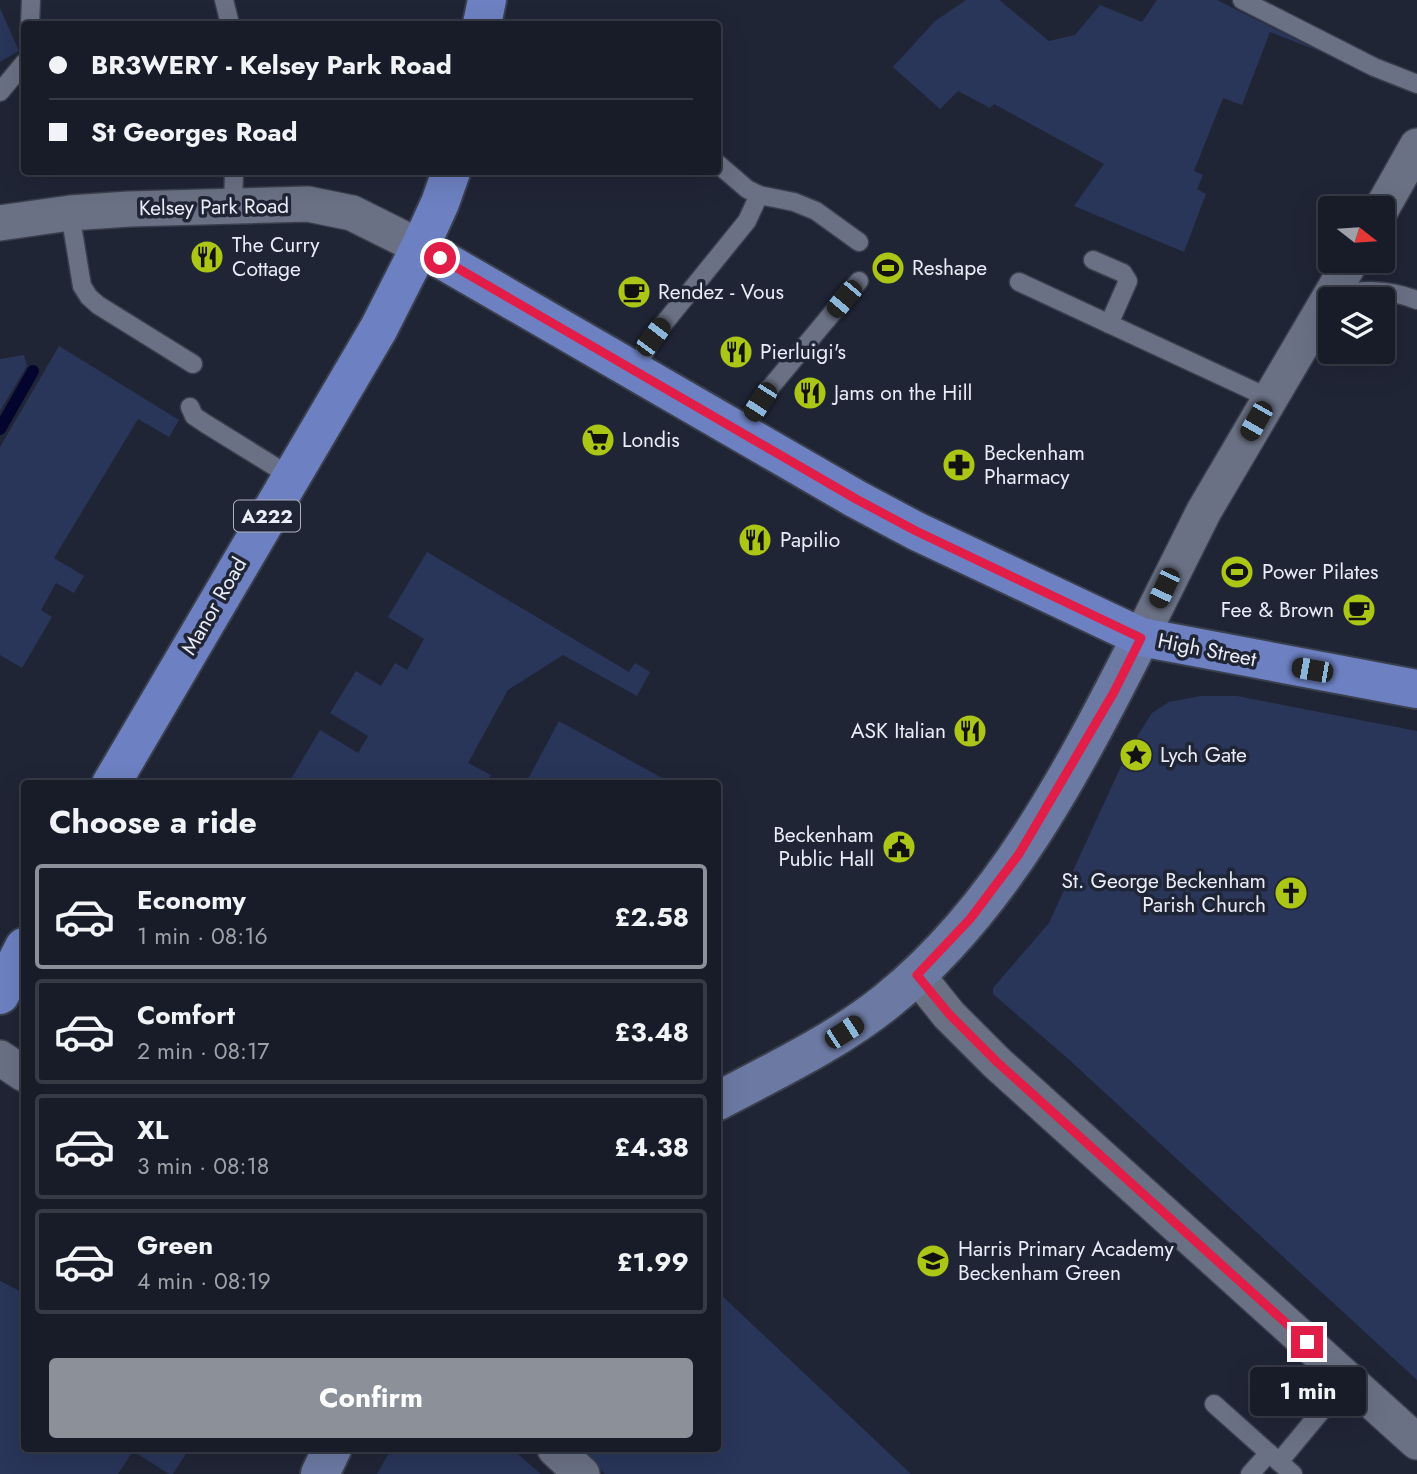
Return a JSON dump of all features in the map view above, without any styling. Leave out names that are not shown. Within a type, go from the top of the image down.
[{"type":"main road","points":[[483,21],[487,0]]},
{"type":"main road","name":"A222","points":[[420,247],[450,175]]},
{"type":"main road","name":"High Street","points":[[420,247],[740,433],[916,531],[1141,638],[1417,689]]},
{"type":"main road","name":"Manor Road","points":[[113,780],[379,328],[420,247]]},
{"type":"main road","points":[[721,1099],[829,1041],[887,1001],[917,975],[970,919],[1019,854],[1114,692],[1141,638]]},
{"type":"main road","points":[[0,995],[21,953]]},
{"type":"main road","points":[[320,1474],[331,1452]]},
{"type":"street","points":[[1389,196],[1417,146]]},
{"type":"street","name":"Kelsey Park Road","points":[[0,223],[233,188],[331,208],[372,222],[420,247]]},
{"type":"street","points":[[1141,638],[1204,511],[1318,315]]},
{"type":"street","points":[[917,975],[949,1014],[997,1062],[1417,1442]]},
{"type":"street","points":[[0,1058],[21,1072]]},
{"type":"street","points":[[558,1452],[582,1474]]},
{"type":"lane","points":[[30,21],[31,0]]},
{"type":"lane","points":[[224,0],[229,21]]},
{"type":"lane","points":[[1242,0],[1374,67],[1417,84]]},
{"type":"lane","points":[[0,92],[21,67]]},
{"type":"lane","points":[[721,167],[747,189],[816,211],[859,242]]},
{"type":"lane","points":[[635,370],[659,329],[747,221],[759,195]]},
{"type":"lane","points":[[70,213],[82,286],[89,297],[193,364]]},
{"type":"lane","points":[[1093,260],[1124,273],[1128,281],[1109,324]]},
{"type":"lane","points":[[740,433],[769,389],[859,281]]},
{"type":"lane","points":[[1019,282],[1269,398]]},
{"type":"lane","points":[[1395,293],[1417,300]]},
{"type":"lane","points":[[190,407],[194,416],[205,424],[290,476]]},
{"type":"lane","points":[[1250,1474],[1280,1463],[1348,1379]]},
{"type":"lane","points":[[1214,1404],[1280,1463]]},
{"type":"shaded area","points":[[966,0],[999,0],[1049,41],[1075,35],[1100,5],[1142,22],[1157,0],[1217,0],[1321,52],[1270,32],[1242,105],[1223,98],[1194,171],[1203,175],[1197,189],[1206,194],[1184,252],[1074,206],[1104,164],[994,104],[990,108],[958,91],[940,109],[893,67],[935,21]]},
{"type":"shaded area","points":[[0,8],[19,51],[0,62]]},
{"type":"shaded area","points":[[59,346],[179,420],[169,437],[138,419],[54,558],[84,576],[74,593],[56,583],[41,610],[52,617],[22,668],[0,655],[0,447]]},
{"type":"shaded area","points":[[24,355],[27,366],[0,411],[0,359]]},
{"type":"shaded area","points":[[427,552],[629,672],[635,663],[650,672],[637,696],[563,655],[508,690],[468,763],[491,775],[488,780],[291,779],[320,730],[358,753],[368,736],[330,713],[356,671],[381,686],[395,663],[407,670],[424,639],[388,617]]},
{"type":"shaded area","points":[[1200,696],[1237,696],[1417,731],[1417,1380],[1065,1056],[993,994],[993,988],[1049,923],[1128,751],[1152,713],[1169,702]]},
{"type":"shaded area","points":[[559,721],[662,778],[661,780],[528,779]]},
{"type":"shaded area","points":[[0,1281],[21,1292],[21,1452],[132,1452],[118,1474],[0,1474]]},
{"type":"shaded area","points":[[721,1295],[911,1474],[605,1474],[583,1452],[721,1452]]},
{"type":"shaded area","points":[[135,1452],[187,1452],[173,1474]]},
{"type":"shaded area","points":[[389,1452],[515,1452],[541,1474],[377,1474]]},
{"type":"waterway","points":[[0,429],[33,371]]},
{"type":"place","name":"The Curry Cottage","points":[[207,257]]},
{"type":"place","name":"Reshape","points":[[888,268]]},
{"type":"place","name":"Rendez - Vous","points":[[634,292]]},
{"type":"place","name":"Pierluigi's","points":[[736,352]]},
{"type":"place","name":"Jams on the Hill","points":[[810,393]]},
{"type":"place","name":"Londis","points":[[598,440]]},
{"type":"place","name":"Beckenham Pharmacy","points":[[959,465]]},
{"type":"place","name":"Papilio","points":[[755,540]]},
{"type":"place","name":"Power Pilates","points":[[1237,572]]},
{"type":"place","name":"Fee & Brown","points":[[1359,610]]},
{"type":"place","name":"ASK Italian","points":[[970,731]]},
{"type":"place","name":"Lych Gate","points":[[1136,755]]},
{"type":"place","name":"Beckenham Public Hall","points":[[899,847]]},
{"type":"place","name":"St. George Beckenham Parish Church","points":[[1291,893]]},
{"type":"place","name":"Harris Primary Academy Beckenham Green","points":[[933,1261]]},
{"type":"route","points":[[440,258],[856,499],[916,531],[1141,638],[1114,692],[1019,854],[970,919],[917,975],[949,1014],[997,1062],[1307,1342]]}]
